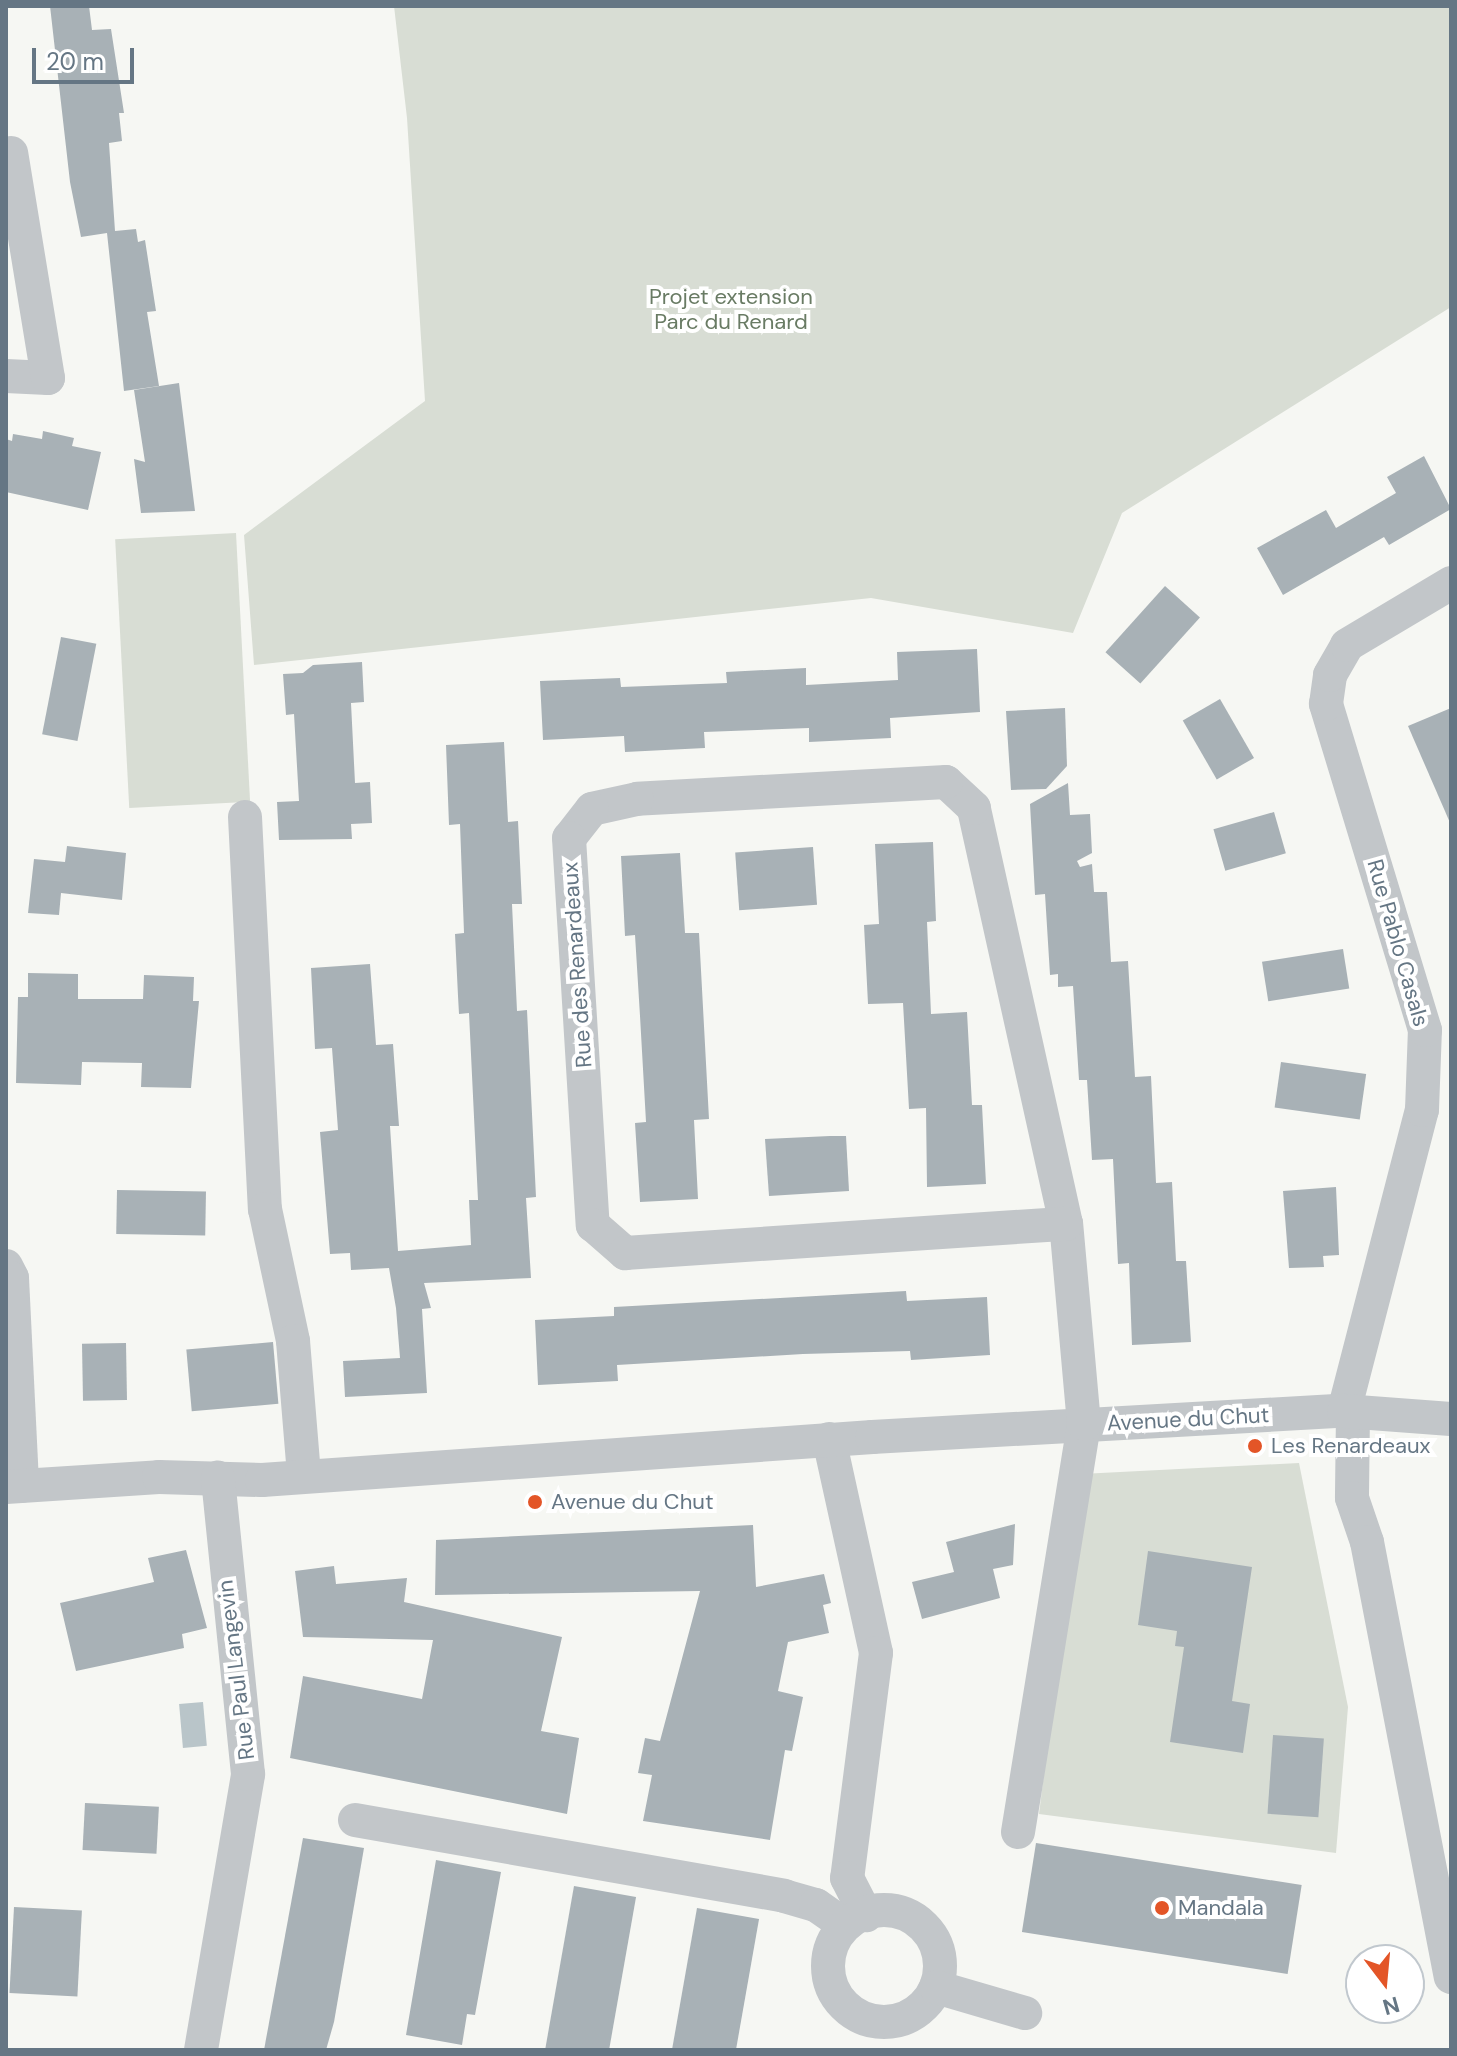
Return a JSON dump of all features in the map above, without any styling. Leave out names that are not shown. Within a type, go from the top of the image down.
[{"type":"street","points":[[6,376],[48,378],[11,153]]},
{"type":"street","name":"Rue Pablo Casals","points":[[1451,583],[1347,645],[1330,675],[1326,704],[1425,1030],[1422,1110],[1348,1411],[1352,1498],[1367,1542],[1451,1977]]},
{"type":"street","name":"Rue des Renardeaux","points":[[1018,1832],[1084,1424],[1066,1224],[974,808],[946,782],[637,799],[592,809],[569,838],[593,1225],[625,1253],[1066,1224]]},
{"type":"street","points":[[245,817],[265,1209],[293,1341],[304,1476]]},
{"type":"street","points":[[6,1266],[12,1278],[14,1486]]},
{"type":"street","name":"Avenue du Chut","points":[[14,1486],[304,1476],[829,1439],[1348,1411],[1451,1419]]},
{"type":"street","points":[[829,1439],[876,1653],[847,1878],[855,1920]]},
{"type":"street","name":"Rue Paul Langevin","points":[[201,2050],[248,1774],[218,1478]]},
{"type":"street","points":[[355,1820],[784,1896],[855,1920]]},
{"type":"street","points":[[883,1909],[918,1920],[938,1950],[936,1987],[913,2014],[895,2021],[858,2016],[843,2005],[827,1971],[828,1952],[855,1920],[883,1909]]},
{"type":"street","points":[[936,1987],[1025,2013]]},
{"type":"green space","name":"Projet extension Parc du Renard","points":[[394,6],[1451,6],[1451,307],[1122,513],[1073,633],[871,598],[254,665],[244,535],[425,401],[407,118]]},
{"type":"green space","points":[[236,533],[250,802],[129,808],[115,539]]},
{"type":"green space","points":[[1299,1463],[1348,1707],[1336,1853],[1039,1814],[1081,1474]]},
{"type":"shaded area","points":[[203,1702],[207,1746],[183,1748],[179,1704]]},
{"type":"building","points":[[50,6],[89,6],[92,30],[111,29],[124,113],[119,113],[122,141],[109,143],[115,231],[136,229],[138,242],[145,240],[156,311],[147,312],[159,386],[124,391],[107,233],[81,237],[70,182]]},
{"type":"building","points":[[179,383],[195,511],[141,513],[134,459],[145,462],[134,390]]},
{"type":"building","points":[[43,431],[74,438],[72,446],[101,452],[88,510],[6,492],[6,439],[12,441],[13,434],[42,439]]},
{"type":"building","points":[[1424,456],[1451,509],[1389,545],[1384,537],[1283,595],[1257,548],[1326,510],[1336,528],[1396,493],[1387,477]]},
{"type":"building","points":[[1165,586],[1200,617],[1140,684],[1105,652]]},
{"type":"building","points":[[61,637],[96,644],[77,741],[42,734]]},
{"type":"building","points":[[977,649],[980,712],[890,718],[891,738],[809,742],[809,728],[704,732],[705,748],[625,752],[624,736],[543,740],[540,681],[620,678],[621,687],[727,683],[726,672],[806,668],[806,685],[898,680],[897,652]]},
{"type":"building","points":[[362,662],[364,702],[351,703],[355,783],[370,782],[372,823],[351,824],[352,839],[279,840],[277,802],[299,801],[294,714],[286,715],[283,674],[303,673],[313,665]]},
{"type":"building","points":[[1220,699],[1254,758],[1217,779],[1183,720]]},
{"type":"building","points":[[1065,708],[1067,766],[1046,789],[1011,790],[1006,711]]},
{"type":"building","points":[[1451,708],[1451,825],[1408,726]]},
{"type":"building","points":[[504,742],[508,822],[518,821],[522,904],[512,904],[517,1011],[527,1010],[536,1197],[526,1198],[531,1278],[424,1283],[431,1308],[422,1309],[427,1393],[345,1397],[343,1361],[400,1358],[389,1268],[351,1270],[350,1253],[330,1254],[320,1132],[338,1130],[332,1048],[315,1049],[311,968],[370,964],[376,1045],[393,1044],[399,1126],[390,1126],[398,1251],[471,1245],[469,1200],[478,1200],[469,1013],[459,1014],[455,934],[464,933],[460,824],[449,825],[446,745]]},
{"type":"building","points":[[1068,783],[1070,815],[1090,814],[1092,853],[1077,861],[1080,867],[1092,864],[1094,892],[1107,892],[1111,962],[1128,961],[1135,1077],[1151,1076],[1156,1183],[1172,1182],[1176,1261],[1186,1261],[1191,1342],[1132,1345],[1129,1263],[1118,1264],[1113,1159],[1092,1160],[1087,1080],[1079,1080],[1073,986],[1058,987],[1058,974],[1050,975],[1045,894],[1035,895],[1030,804]]},
{"type":"building","points":[[1274,812],[1286,853],[1225,871],[1213,829]]},
{"type":"building","points":[[933,842],[936,921],[927,922],[931,1014],[967,1012],[972,1105],[982,1105],[986,1184],[927,1187],[926,1108],[909,1109],[903,1003],[868,1004],[864,925],[879,924],[875,844]]},
{"type":"building","points":[[67,846],[126,853],[122,900],[61,893],[59,915],[28,913],[34,859],[65,862]]},
{"type":"building","points":[[813,847],[817,905],[739,910],[735,852]]},
{"type":"building","points":[[680,853],[685,933],[699,933],[709,1119],[694,1120],[698,1199],[640,1202],[635,1123],[646,1122],[635,935],[625,936],[621,856]]},
{"type":"building","points":[[1343,949],[1349,989],[1268,1001],[1262,962]]},
{"type":"building","points":[[28,973],[78,974],[78,999],[143,999],[144,975],[194,977],[193,1001],[199,1001],[191,1088],[141,1087],[142,1063],[82,1062],[81,1085],[16,1083],[18,997],[28,997]]},
{"type":"building","points":[[1281,1062],[1366,1074],[1360,1120],[1275,1108]]},
{"type":"building","points":[[846,1136],[849,1191],[769,1196],[765,1139]]},
{"type":"building","points":[[1336,1187],[1339,1255],[1323,1256],[1324,1267],[1289,1268],[1283,1191]]},
{"type":"building","points":[[117,1190],[206,1192],[205,1236],[116,1234]]},
{"type":"building","points":[[906,1291],[907,1301],[987,1297],[990,1355],[911,1360],[910,1351],[617,1365],[618,1381],[538,1385],[535,1320],[614,1316],[614,1307]]},
{"type":"building","points":[[273,1342],[278,1404],[192,1411],[186,1350]]},
{"type":"building","points":[[126,1343],[127,1400],[83,1401],[82,1344]]},
{"type":"building","points":[[1015,1524],[1013,1565],[993,1569],[1000,1598],[922,1619],[912,1582],[954,1572],[946,1542]]},
{"type":"building","points":[[753,1525],[756,1587],[824,1574],[831,1603],[823,1605],[829,1633],[788,1642],[778,1691],[803,1697],[792,1751],[785,1750],[770,1840],[643,1821],[652,1775],[638,1773],[645,1738],[660,1741],[700,1591],[435,1595],[436,1540]]},
{"type":"building","points":[[186,1550],[207,1628],[182,1634],[184,1648],[76,1671],[60,1603],[154,1582],[148,1558]]},
{"type":"building","points":[[1148,1551],[1252,1567],[1232,1701],[1250,1704],[1243,1753],[1170,1742],[1184,1647],[1175,1646],[1177,1631],[1138,1625]]},
{"type":"building","points":[[334,1566],[336,1584],[407,1578],[404,1602],[562,1637],[541,1731],[579,1738],[567,1814],[290,1758],[303,1676],[422,1699],[433,1640],[303,1637],[295,1571]]},
{"type":"building","points":[[1273,1735],[1324,1739],[1318,1817],[1267,1814]]},
{"type":"building","points":[[85,1803],[159,1807],[156,1854],[83,1850]]},
{"type":"building","points":[[303,1838],[364,1848],[334,2022],[326,2050],[264,2050]]},
{"type":"building","name":"Mandala","points":[[1036,1843],[1302,1885],[1288,1974],[1022,1932]]},
{"type":"building","points":[[436,1860],[501,1872],[475,2015],[467,2014],[462,2045],[406,2035]]},
{"type":"building","points":[[574,1886],[636,1897],[609,2050],[545,2050]]},
{"type":"building","points":[[14,1907],[82,1911],[77,1996],[9,1993]]},
{"type":"building","points":[[697,1908],[759,1919],[736,2050],[672,2050]]},
{"type":"place","name":"Les Renardeaux","points":[[1255,1446]]},
{"type":"place","name":"Avenue du Chut","points":[[535,1502]]},
{"type":"place","name":"Mandala","points":[[1162,1908]]}]
